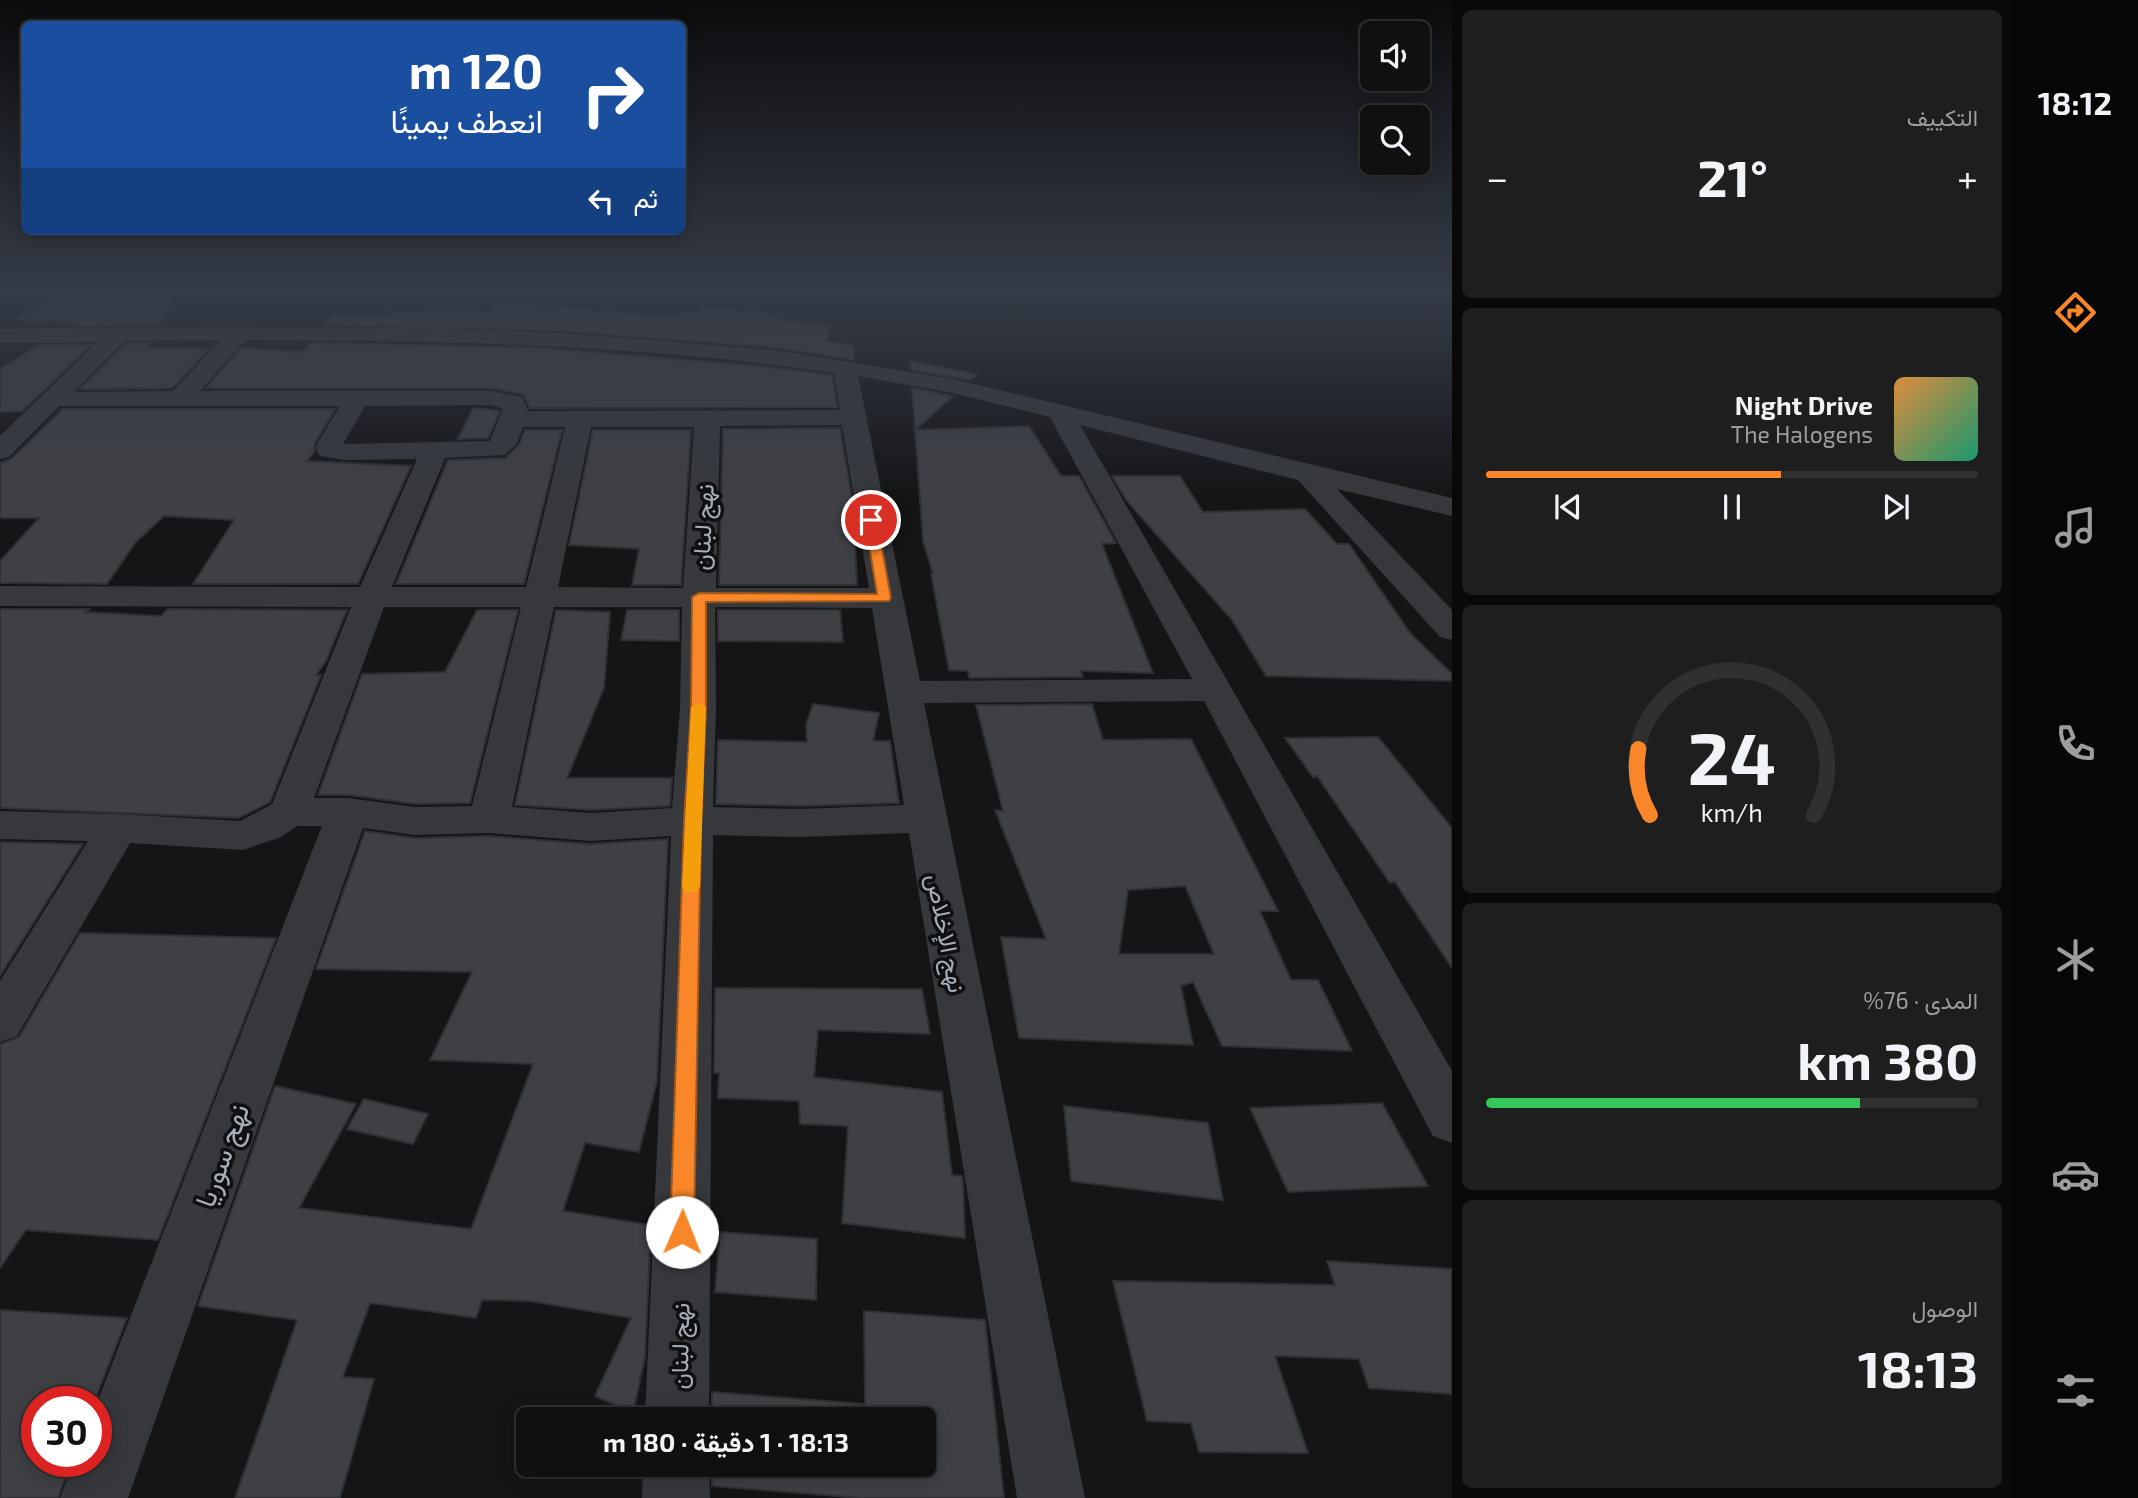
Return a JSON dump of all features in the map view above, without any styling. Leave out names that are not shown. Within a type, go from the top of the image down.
[{"type":"street","points":[[0,452],[94,359]]},
{"type":"street","points":[[179,400],[216,359]]},
{"type":"street","points":[[433,399],[449,359]]},
{"type":"street","points":[[765,359],[845,368],[949,385],[1309,476],[1452,507]]},
{"type":"street","name":"نهج الإخلاص","points":[[845,368],[1051,1498]]},
{"type":"street","points":[[54,399],[179,400],[356,399],[433,399],[507,400],[515,405],[504,443],[499,448],[434,451],[329,450],[330,443],[356,399]]},
{"type":"street","points":[[1059,412],[1216,690],[1452,1120]]},
{"type":"street","points":[[512,419],[852,417]]},
{"type":"street","points":[[489,819],[580,419]]},
{"type":"street","name":"نهج لبنان","points":[[677,1407],[692,821],[707,419]]},
{"type":"street","points":[[0,425],[29,425]]},
{"type":"street","points":[[289,812],[372,596],[434,451]]},
{"type":"street","points":[[1309,476],[1452,630]]},
{"type":"street","points":[[0,596],[885,598]]},
{"type":"street","points":[[903,692],[1216,690]]},
{"type":"street","points":[[0,825],[118,828],[243,836],[266,827],[289,812],[348,812],[415,821],[489,819],[591,827],[692,821],[800,823],[925,817]]},
{"type":"street","name":"نهج سوريا","points":[[94,1498],[348,812]]},
{"type":"street","points":[[0,1022],[118,828]]},
{"type":"street","points":[[676,1477],[676,1498]]},
{"type":"building","points":[[16,359],[76,359],[22,411],[0,412],[0,369]]},
{"type":"building","points":[[110,359],[200,359],[172,388],[80,389]]},
{"type":"building","points":[[231,359],[673,359],[832,375],[837,407],[530,408],[523,394],[492,388],[206,388]]},
{"type":"building","points":[[910,361],[977,374],[970,380],[911,370]]},
{"type":"building","points":[[912,388],[953,396],[915,430]]},
{"type":"building","points":[[473,408],[500,411],[488,438],[458,439]]},
{"type":"building","points":[[60,409],[335,409],[307,461],[411,466],[358,584],[193,584],[234,520],[164,516],[136,542],[107,584],[0,583],[0,561],[39,518],[0,518],[0,463],[11,459],[62,410]]},
{"type":"building","points":[[1029,426],[1061,476],[1079,476],[1116,543],[1102,544],[1153,673],[1081,671],[1083,677],[969,678],[968,671],[949,670],[933,574],[923,541],[915,430]]},
{"type":"building","points":[[840,428],[853,504],[857,585],[719,585],[723,429]]},
{"type":"building","points":[[525,430],[562,430],[524,584],[396,584],[448,460],[505,458],[519,445]]},
{"type":"building","points":[[593,430],[691,430],[681,585],[632,585],[639,549],[569,545]]},
{"type":"building","points":[[1112,476],[1180,476],[1203,512],[1305,509],[1337,544],[1349,544],[1410,633],[1452,674],[1452,681],[1266,676],[1232,620],[1126,500]]},
{"type":"building","points":[[0,609],[89,609],[86,612],[161,616],[168,609],[347,610],[326,661],[316,675],[321,675],[270,802],[239,818],[0,808]]},
{"type":"building","points":[[477,610],[518,610],[470,803],[415,804],[348,795],[318,795],[362,674],[445,672]]},
{"type":"building","points":[[556,610],[610,612],[604,688],[567,778],[672,778],[670,806],[591,810],[515,805]]},
{"type":"building","points":[[627,610],[679,610],[679,641],[621,640]]},
{"type":"building","points":[[718,610],[840,610],[843,642],[718,641]]},
{"type":"building","points":[[813,704],[879,713],[873,741],[890,741],[899,803],[800,806],[716,804],[718,740],[807,742],[806,725]]},
{"type":"building","points":[[1092,704],[1103,740],[1191,739],[1278,911],[1260,911],[1291,980],[1318,980],[1352,1051],[1222,1046],[1193,982],[1181,986],[1193,1045],[1019,1038],[1001,937],[1046,939],[995,810],[1003,811],[976,705]],"holes":[[[1185,886],[1214,954],[1119,954],[1128,890]]]},
{"type":"building","points":[[1378,737],[1452,828],[1452,968],[1395,882],[1390,883],[1317,776],[1313,777],[1285,738]]},
{"type":"building","points":[[365,831],[415,838],[489,836],[591,844],[668,839],[657,1081],[639,1152],[585,1143],[563,1211],[651,1225],[645,1357],[634,1407],[620,1407],[595,1396],[631,1318],[530,1301],[482,1300],[476,1318],[370,1303],[343,1377],[374,1379],[340,1498],[235,1498],[297,1320],[198,1306],[275,1086],[356,1104],[299,1208],[471,1229],[533,1064],[430,1060],[472,972],[316,969]]},
{"type":"building","points":[[0,842],[83,844],[0,976]]},
{"type":"building","points":[[80,933],[276,938],[158,1240],[26,1230],[0,1268],[0,1044],[19,1037]]},
{"type":"building","points":[[715,988],[922,989],[930,1034],[818,1030],[814,1077],[942,1092],[952,1175],[962,1176],[965,1238],[842,1223],[848,1126],[800,1124],[799,1101],[718,1098],[719,1073],[714,1073]]},
{"type":"building","points":[[364,1099],[428,1114],[413,1144],[347,1129]]},
{"type":"building","points":[[1382,1103],[1428,1186],[1288,1192],[1250,1108]]},
{"type":"building","points":[[1064,1106],[1208,1123],[1223,1200],[1071,1181]]},
{"type":"building","points":[[720,1232],[817,1239],[816,1300],[715,1292]]},
{"type":"building","points":[[1327,1261],[1452,1269],[1452,1394],[1369,1388],[1359,1359],[1275,1356],[1308,1453],[1199,1452],[1191,1423],[1147,1421],[1113,1281],[1335,1285]]},
{"type":"building","points":[[0,1310],[127,1318],[100,1386],[21,1386],[21,1477],[65,1477],[58,1498],[0,1498]]},
{"type":"building","points":[[864,1311],[985,1320],[1004,1498],[861,1498],[712,1486],[712,1477],[936,1477],[936,1407],[712,1407],[712,1392],[865,1404]]},
{"type":"slow traffic","points":[[691,887],[698,707]]},
{"type":"route","points":[[682,1232],[699,597],[885,598],[871,520]]}]
